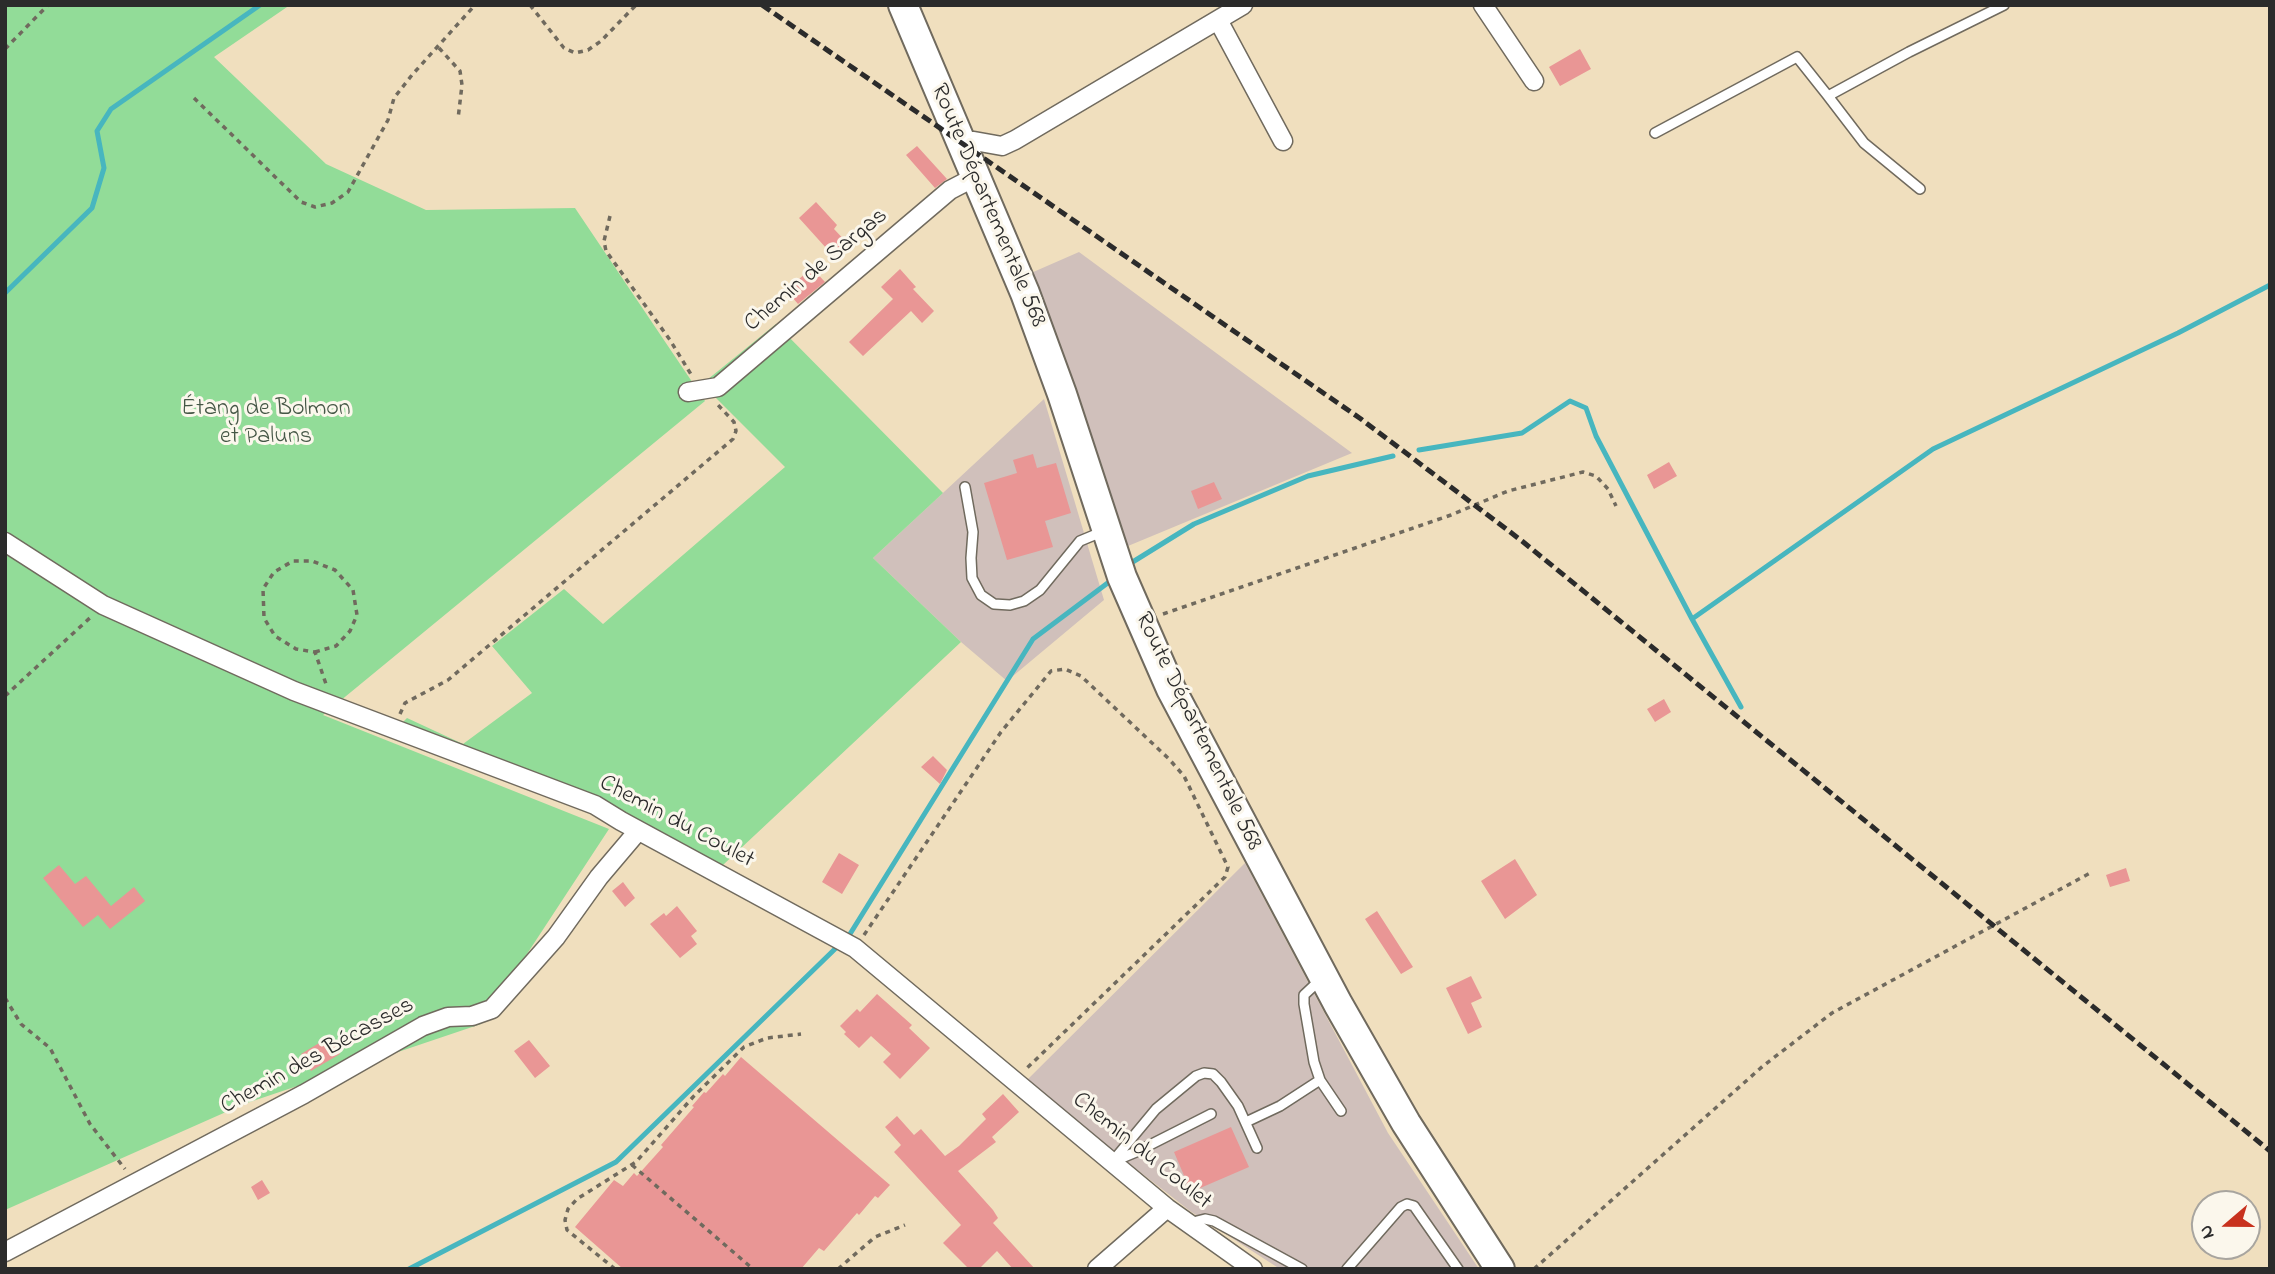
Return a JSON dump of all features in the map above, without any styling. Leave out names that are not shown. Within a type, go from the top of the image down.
[{"type":"main road","name":"Route Départementale 568","points":[[903,5],[1025,293],[1045,345],[1106,531],[1141,622],[1171,689],[1324,977],[1406,1123],[1500,1269]]},
{"type":"street","points":[[962,143],[974,141],[997,146],[1007,144],[1243,5]]},
{"type":"street","points":[[1483,5],[1534,81]]},
{"type":"street","points":[[1218,20],[1283,141]]},
{"type":"street","name":"Chemin de Sargas","points":[[696,391],[718,387],[950,190],[975,177]]},
{"type":"street","name":"Chemin du Coulet","points":[[5,542],[103,605],[294,691],[595,805],[855,948],[1167,1208],[1253,1269]]},
{"type":"street","name":"Chemin des Bécasses","points":[[5,1252],[304,1094],[423,1026],[448,1017],[472,1016],[492,1009],[556,937],[599,877],[638,831]]},
{"type":"street","points":[[1097,1269],[1167,1208]]},
{"type":"lane","points":[[1828,96],[2004,5]]},
{"type":"lane","points":[[1655,133],[1797,57],[1864,143],[1920,189]]},
{"type":"lane","points":[[964,487],[973,532],[972,578],[981,595],[994,604],[1010,605],[1024,601],[1040,590],[1080,541],[1106,531]]},
{"type":"lane","points":[[1324,977],[1304,995],[1304,1004],[1314,1062],[1320,1080],[1327,1095],[1341,1111]]},
{"type":"lane","points":[[1112,1162],[1156,1108],[1196,1076],[1204,1073],[1213,1074],[1222,1082],[1246,1122],[1257,1148]]},
{"type":"lane","points":[[1246,1122],[1280,1106],[1320,1080]]},
{"type":"lane","points":[[1112,1162],[1211,1114]]},
{"type":"lane","points":[[1347,1269],[1401,1207],[1407,1204],[1414,1206],[1458,1269]]},
{"type":"lane","points":[[1192,1226],[1205,1219],[1214,1221],[1302,1269]]},
{"type":"path","points":[[5,50],[48,5]]},
{"type":"path","points":[[194,98],[301,202],[315,207],[332,203],[348,192],[388,120],[394,98],[475,5]]},
{"type":"path","points":[[530,5],[564,48],[575,53],[588,50],[601,41],[636,5]]},
{"type":"path","points":[[439,48],[460,71],[462,85],[458,119]]},
{"type":"path","points":[[393,728],[405,703],[449,680],[733,439],[736,431],[734,422],[696,391],[695,382],[670,340],[606,251],[604,241],[610,216]]},
{"type":"path","points":[[1141,622],[1451,515],[1508,491],[1583,472],[1596,476],[1608,489],[1616,506]]},
{"type":"path","points":[[292,561],[312,561],[335,570],[353,590],[357,615],[350,631],[336,646],[315,652],[296,649],[275,636],[264,618],[263,589],[274,572],[292,561]]},
{"type":"path","points":[[5,696],[103,605]]},
{"type":"path","points":[[315,652],[338,708]]},
{"type":"path","points":[[855,948],[1001,732],[1051,671],[1065,669],[1081,676],[1184,776],[1228,867],[1224,877],[1014,1080]]},
{"type":"path","points":[[1534,1269],[1720,1107],[1763,1066],[1832,1013],[2092,872]]},
{"type":"path","points":[[5,998],[21,1024],[50,1048],[90,1124],[120,1165],[139,1182]]},
{"type":"path","points":[[615,1269],[567,1230],[565,1220],[568,1209],[577,1199],[632,1165],[693,1097],[744,1047],[767,1038],[801,1034]]},
{"type":"path","points":[[632,1165],[753,1269]]},
{"type":"path","points":[[838,1269],[875,1237],[905,1225]]},
{"type":"shaded area","points":[[1079,252],[1352,453],[1128,546],[1031,273]]},
{"type":"shaded area","points":[[1044,399],[1104,600],[1007,681],[961,642],[873,558]]},
{"type":"shaded area","points":[[1245,863],[1388,1133],[1479,1269],[1280,1269],[1190,1211],[1025,1082]]},
{"type":"green space","name":"Étang de Bolmon et Paluns","points":[[5,5],[290,5],[214,57],[326,164],[426,210],[575,208],[705,401],[323,715],[609,829],[481,1024],[244,1104],[5,1210]]},
{"type":"green space","points":[[776,324],[943,493],[873,558],[961,642],[708,879],[623,832],[595,812],[389,736],[407,718],[463,744],[532,693],[492,646],[564,589],[603,624],[785,467],[702,384]]},
{"type":"building","points":[[1580,49],[1591,69],[1560,86],[1549,67]]},
{"type":"building","points":[[917,146],[947,179],[935,188],[906,155]]},
{"type":"building","points":[[816,202],[837,225],[834,229],[850,246],[836,259],[799,218]]},
{"type":"building","points":[[812,268],[825,282],[798,304],[786,290]]},
{"type":"building","points":[[900,269],[916,287],[913,289],[934,311],[922,323],[911,311],[863,356],[849,342],[893,299],[881,287]]},
{"type":"building","points":[[1033,454],[1037,468],[1056,463],[1071,513],[1045,521],[1053,547],[1007,560],[984,483],[1017,473],[1013,460]]},
{"type":"building","points":[[1669,462],[1677,476],[1654,489],[1647,475]]},
{"type":"building","points":[[1214,482],[1222,499],[1198,509],[1191,491]]},
{"type":"building","points":[[1664,699],[1671,712],[1655,722],[1647,709]]},
{"type":"building","points":[[933,756],[947,770],[940,784],[921,767]]},
{"type":"building","points":[[839,853],[859,865],[842,894],[822,882]]},
{"type":"building","points":[[1515,859],[1537,895],[1505,919],[1481,881]]},
{"type":"building","points":[[59,865],[75,884],[86,876],[111,906],[134,887],[145,901],[110,929],[98,915],[83,927],[43,878]]},
{"type":"building","points":[[2126,868],[2130,881],[2110,887],[2106,875]]},
{"type":"building","points":[[623,882],[635,898],[625,907],[612,891]]},
{"type":"building","points":[[677,906],[697,931],[691,936],[697,944],[680,958],[650,924],[664,913],[666,916]]},
{"type":"building","points":[[1377,911],[1413,967],[1401,974],[1365,919]]},
{"type":"building","points":[[1471,976],[1482,998],[1471,1003],[1482,1027],[1468,1034],[1446,988]]},
{"type":"building","points":[[877,994],[912,1025],[909,1028],[930,1048],[900,1079],[883,1062],[891,1054],[871,1036],[859,1048],[844,1034],[846,1032],[840,1026],[857,1009],[860,1012]]},
{"type":"building","points":[[329,1037],[340,1054],[311,1071],[301,1054]]},
{"type":"building","points":[[529,1040],[550,1066],[535,1078],[514,1051]]},
{"type":"building","points":[[741,1057],[890,1185],[878,1198],[875,1196],[859,1215],[857,1213],[824,1251],[819,1248],[801,1269],[623,1269],[575,1227],[614,1180],[623,1186],[634,1173],[637,1176],[663,1147],[661,1145],[704,1092],[706,1093],[723,1074],[725,1076]]},
{"type":"building","points":[[1003,1094],[1019,1112],[992,1137],[996,1142],[958,1171],[993,1210],[998,1218],[993,1223],[1035,1269],[1013,1269],[997,1251],[979,1269],[969,1269],[943,1243],[961,1225],[894,1152],[901,1145],[885,1127],[897,1116],[914,1135],[921,1129],[945,1156],[986,1119],[982,1114]]},
{"type":"building","points":[[1231,1127],[1249,1167],[1191,1192],[1174,1152]]},
{"type":"building","points":[[262,1180],[270,1193],[258,1200],[251,1187]]},
{"type":"waterway","points":[[5,293],[92,208],[104,168],[97,131],[111,109],[260,5]]},
{"type":"waterway","points":[[1419,450],[1522,433],[1570,401],[1586,408],[1596,436],[1692,619],[1933,449],[2178,333],[2270,285]]},
{"type":"waterway","points":[[1131,563],[1194,524],[1308,476],[1393,456]]},
{"type":"waterway","points":[[850,934],[1033,639],[1109,582]]},
{"type":"waterway","points":[[1692,619],[1741,707]]},
{"type":"waterway","points":[[409,1269],[616,1162],[837,947]]},
{"type":"railway","points":[[762,5],[1361,419],[1522,541],[2270,1151]]}]
